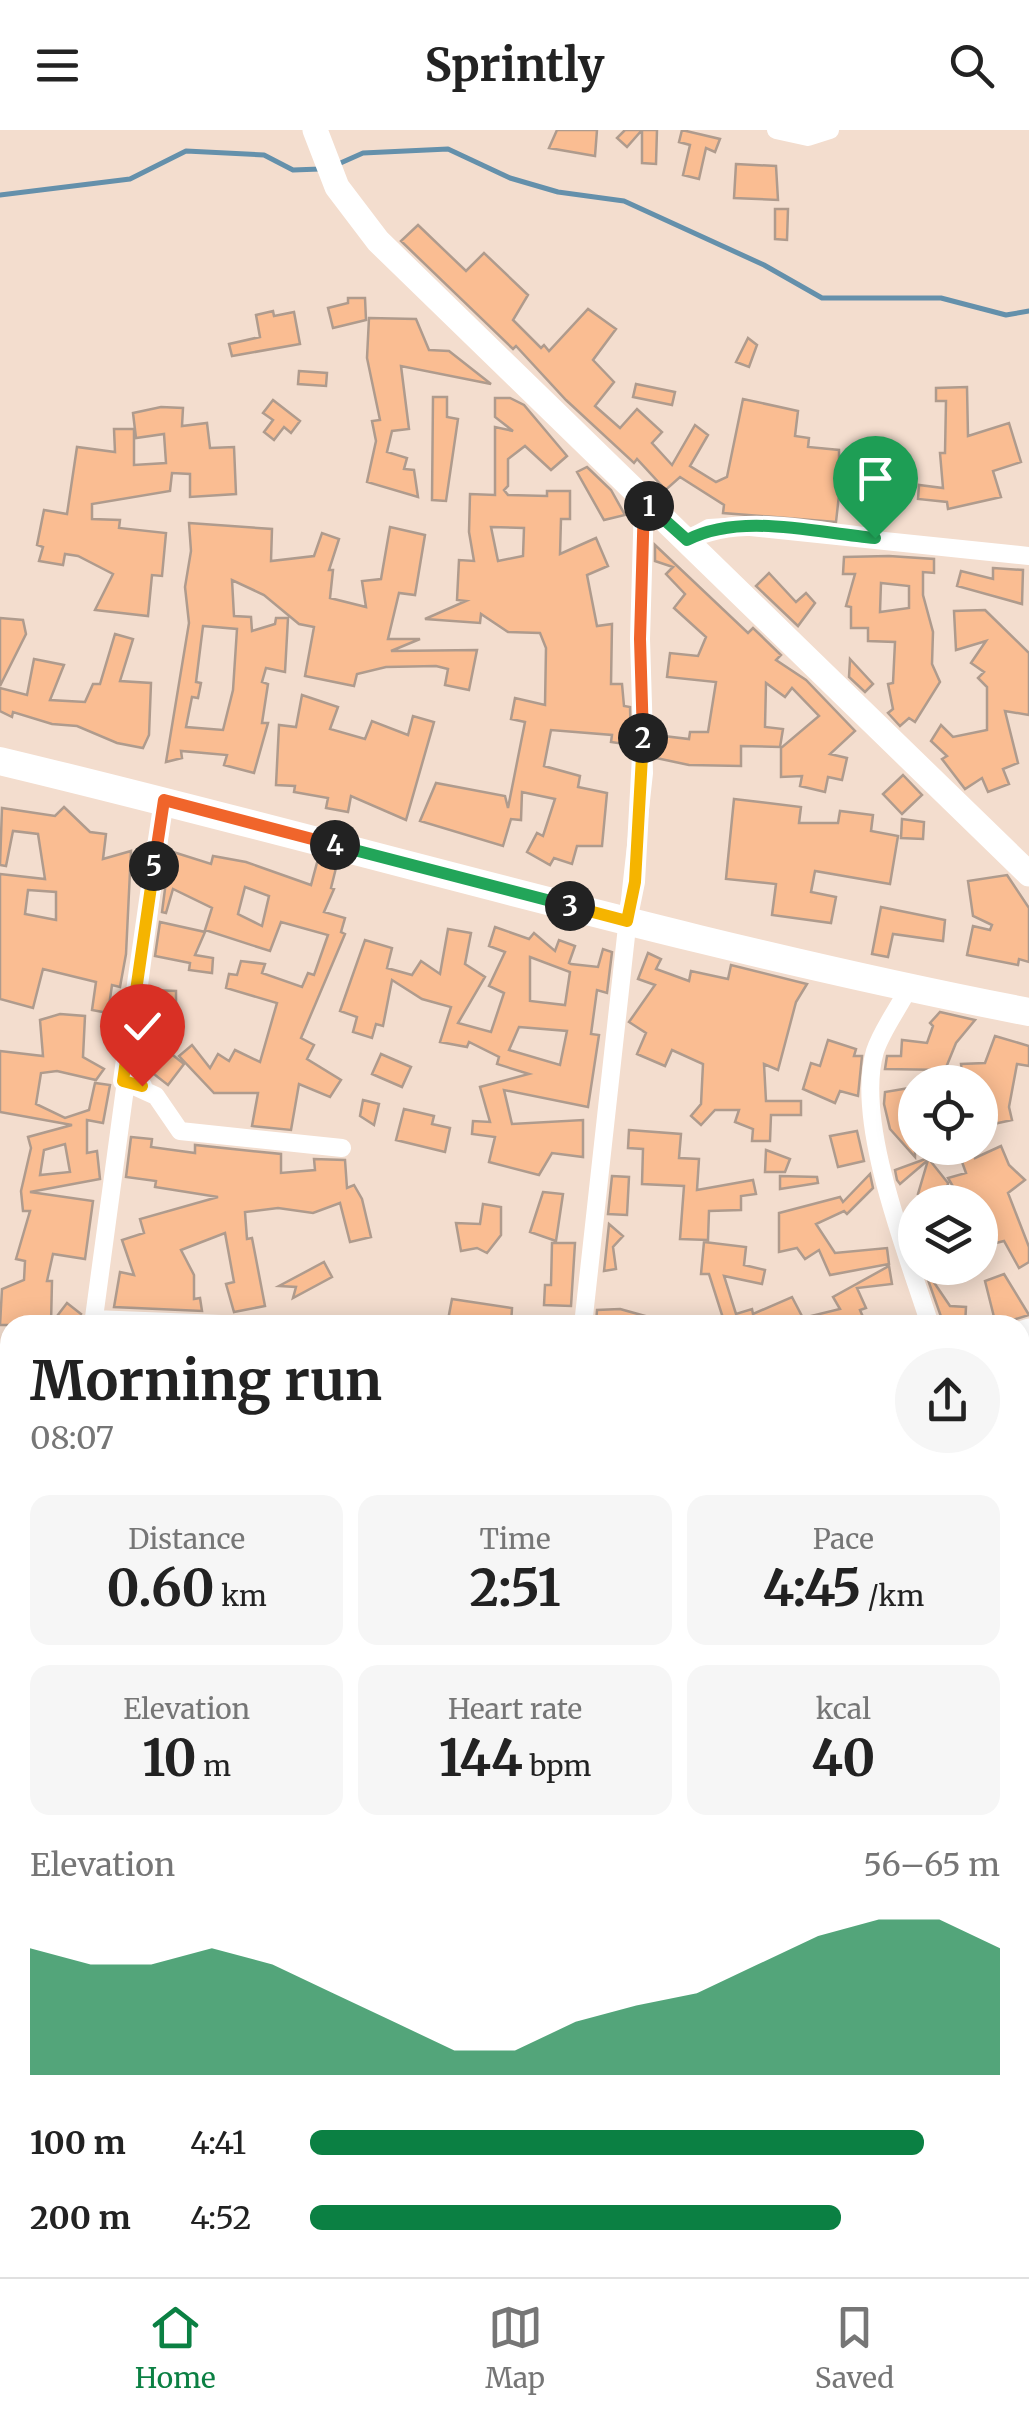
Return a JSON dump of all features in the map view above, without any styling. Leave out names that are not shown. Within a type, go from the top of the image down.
[{"type":"main road","points":[[320,141],[337,188],[378,241],[1029,874]]},
{"type":"main road","points":[[0,761],[627,921],[908,989],[1029,1012]]},
{"type":"street","points":[[776,130],[808,138],[830,130]]},
{"type":"street","points":[[585,1315],[644,773],[640,639],[644,502]]},
{"type":"street","points":[[687,540],[709,528],[740,526],[1029,556]]},
{"type":"street","points":[[94,1315],[164,800]]},
{"type":"street","points":[[908,989],[875,1052],[871,1111],[888,1192],[927,1315]]},
{"type":"street","points":[[123,1081],[156,1096],[180,1131],[342,1148]]},
{"type":"building","points":[[557,130],[597,130],[595,156],[549,148]]},
{"type":"building","points":[[625,130],[642,130],[627,147],[617,138]]},
{"type":"building","points":[[642,130],[657,130],[656,164],[642,163]]},
{"type":"building","points":[[682,130],[720,139],[715,152],[706,148],[699,179],[683,175],[690,145],[679,142]]},
{"type":"building","points":[[736,164],[776,166],[778,200],[734,198]]},
{"type":"building","points":[[775,209],[788,209],[787,240],[775,239]]},
{"type":"building","points":[[418,225],[466,271],[484,253],[528,295],[513,320],[541,348],[544,345],[549,351],[588,309],[616,329],[593,360],[614,382],[595,406],[620,428],[637,409],[662,432],[652,443],[672,465],[695,425],[708,435],[690,466],[716,482],[727,477],[743,399],[798,411],[795,436],[809,438],[808,447],[839,450],[839,459],[860,459],[860,486],[840,486],[836,522],[723,513],[724,505],[680,477],[661,494],[661,485],[637,459],[634,463],[566,400],[516,346],[513,349],[401,241]]},
{"type":"building","points":[[348,298],[365,298],[366,320],[333,328],[328,308],[348,303]]},
{"type":"building","points":[[273,311],[274,316],[294,312],[300,344],[232,356],[229,344],[260,337],[256,315]]},
{"type":"building","points":[[369,318],[416,319],[429,350],[449,351],[491,384],[401,366],[409,429],[392,431],[387,452],[407,458],[404,469],[414,470],[418,497],[367,482],[376,441],[372,421],[380,420],[367,358]]},
{"type":"building","points":[[748,338],[757,345],[749,367],[736,362]]},
{"type":"building","points":[[299,371],[327,373],[326,386],[298,384]]},
{"type":"building","points":[[636,384],[675,392],[672,405],[633,397]]},
{"type":"building","points":[[967,387],[968,436],[1009,423],[1021,462],[993,471],[1001,497],[948,509],[947,502],[918,499],[919,485],[943,488],[940,453],[945,453],[946,401],[936,401],[936,388]]},
{"type":"building","points":[[433,397],[447,397],[447,417],[458,419],[446,501],[432,500]]},
{"type":"building","points":[[495,398],[510,398],[524,405],[567,456],[551,470],[525,446],[508,459],[508,486],[504,490],[508,495],[547,496],[547,491],[570,491],[570,519],[561,519],[560,554],[596,538],[608,566],[587,575],[597,626],[612,624],[611,684],[622,684],[624,706],[630,707],[631,745],[611,742],[612,735],[551,730],[544,766],[580,776],[578,787],[607,793],[602,846],[577,846],[572,864],[554,858],[550,865],[527,852],[537,833],[543,836],[555,799],[522,792],[521,820],[511,819],[503,846],[420,821],[436,783],[505,796],[508,808],[525,722],[511,719],[515,698],[545,705],[546,648],[540,633],[508,632],[481,614],[480,623],[425,619],[466,601],[457,600],[459,560],[474,561],[469,532],[470,494],[495,495],[495,427],[513,431],[495,417]],"holes":[[[491,527],[524,528],[523,556],[498,561]]]},
{"type":"building","points":[[273,400],[300,421],[291,433],[284,427],[274,440],[264,432],[273,420],[263,413]]},
{"type":"building","points":[[161,407],[183,408],[182,426],[207,423],[210,448],[234,447],[236,494],[190,497],[190,474],[172,473],[170,491],[92,504],[92,519],[120,520],[119,528],[166,533],[162,576],[152,575],[148,616],[95,610],[113,574],[78,556],[65,554],[63,565],[39,561],[43,547],[37,545],[44,510],[67,514],[77,447],[115,452],[114,429],[134,429],[134,465],[166,463],[164,434],[136,438],[133,413]]},
{"type":"building","points":[[587,467],[611,490],[625,515],[604,520],[577,472]]},
{"type":"building","points":[[189,523],[272,529],[271,561],[314,556],[322,533],[339,539],[329,570],[333,570],[330,598],[366,607],[362,581],[381,579],[390,527],[425,535],[415,595],[399,593],[388,639],[420,639],[391,651],[477,650],[469,690],[445,685],[448,669],[436,666],[386,667],[357,674],[354,686],[305,676],[314,627],[299,624],[264,595],[232,580],[234,616],[251,617],[252,631],[275,624],[276,618],[288,618],[285,672],[266,668],[262,682],[268,684],[262,723],[268,723],[254,773],[224,765],[227,755],[181,751],[182,758],[166,762],[189,623],[185,587],[191,551]],"holes":[[[203,626],[237,629],[233,690],[223,730],[186,727],[192,697],[198,698],[201,683],[196,682]]]},
{"type":"building","points":[[655,545],[748,633],[753,628],[781,655],[776,660],[806,680],[855,731],[830,754],[847,758],[842,780],[828,777],[825,792],[800,786],[802,776],[781,777],[781,748],[819,716],[792,688],[785,697],[766,683],[765,727],[783,729],[780,747],[741,746],[741,766],[689,765],[656,758],[655,735],[689,739],[690,732],[708,732],[716,682],[667,677],[670,653],[698,656],[706,637],[674,608],[685,594],[666,574],[673,567],[655,561]]},
{"type":"building","points":[[844,557],[934,559],[934,573],[923,572],[923,595],[933,632],[932,664],[940,682],[915,722],[909,718],[900,726],[888,713],[893,709],[888,684],[893,683],[895,642],[868,641],[868,628],[851,628],[851,607],[846,606],[855,574],[843,574]],"holes":[[[881,583],[909,586],[909,608],[880,612]]]},
{"type":"building","points":[[993,568],[1023,570],[1022,604],[957,586],[961,571],[993,579]]},
{"type":"building","points":[[769,573],[796,602],[806,593],[815,603],[798,626],[756,586]]},
{"type":"building","points":[[985,610],[1029,653],[1029,715],[1005,711],[1018,763],[1003,769],[1009,784],[988,792],[982,778],[965,789],[942,759],[947,756],[931,741],[941,725],[953,737],[987,730],[987,687],[978,678],[984,672],[971,663],[986,641],[956,650],[954,611]]},
{"type":"building","points":[[0,618],[23,620],[26,634],[0,686]]},
{"type":"building","points":[[115,634],[133,639],[120,681],[151,683],[149,735],[143,748],[117,743],[77,726],[52,724],[13,712],[12,717],[0,711],[0,688],[27,695],[34,659],[64,665],[50,700],[85,702],[93,684],[100,684]]},
{"type":"building","points":[[850,659],[873,684],[865,692],[849,677]]},
{"type":"building","points":[[302,695],[338,707],[330,729],[365,739],[372,721],[408,735],[413,716],[434,722],[406,820],[351,796],[348,812],[326,808],[328,798],[294,792],[295,786],[276,785],[279,725],[296,727]]},
{"type":"building","points":[[903,775],[922,795],[902,814],[883,794]]},
{"type":"building","points":[[734,799],[801,807],[799,823],[838,823],[840,811],[873,815],[871,831],[898,836],[890,884],[815,871],[811,892],[836,897],[831,923],[772,915],[776,884],[726,879]]},
{"type":"building","points":[[64,807],[90,832],[106,834],[103,859],[131,851],[126,954],[120,987],[112,985],[108,1013],[92,1010],[96,982],[43,969],[33,1008],[0,999],[0,874],[45,879],[38,834],[13,831],[6,866],[0,865],[2,808],[55,816]],"holes":[[[28,890],[56,892],[56,920],[25,914]]]},
{"type":"building","points":[[902,819],[924,822],[923,839],[901,838]]},
{"type":"building","points":[[170,851],[211,864],[213,856],[246,862],[311,885],[318,859],[337,864],[331,888],[334,889],[324,912],[345,918],[341,932],[345,934],[301,1038],[314,1045],[307,1059],[341,1080],[330,1097],[299,1084],[291,1130],[252,1126],[258,1093],[214,1093],[179,1056],[192,1045],[210,1068],[218,1054],[229,1061],[235,1050],[260,1062],[277,1003],[226,988],[229,974],[237,975],[241,961],[265,964],[262,973],[302,987],[308,973],[314,975],[328,935],[281,922],[270,951],[205,930],[212,908],[173,889],[166,913],[162,912]],"holes":[[[245,887],[269,896],[262,926],[238,914]]]},
{"type":"building","points":[[1007,875],[1029,908],[1029,962],[1019,959],[1018,965],[967,955],[973,926],[990,930],[992,925],[973,916],[968,881]]},
{"type":"building","points":[[881,907],[945,920],[943,941],[893,934],[888,957],[872,954]]},
{"type":"building","points":[[160,922],[205,932],[195,955],[213,958],[212,973],[189,970],[190,963],[155,956]]},
{"type":"building","points":[[495,927],[529,939],[534,933],[555,951],[559,940],[575,946],[571,964],[598,967],[603,949],[612,952],[607,993],[597,990],[591,1034],[599,1035],[588,1107],[504,1090],[512,1124],[583,1120],[583,1157],[552,1153],[539,1175],[489,1162],[495,1137],[472,1134],[473,1121],[490,1122],[480,1087],[529,1074],[497,1064],[499,1057],[469,1042],[467,1047],[440,1042],[451,1007],[422,999],[392,980],[383,1026],[376,1024],[372,1038],[353,1032],[357,1017],[340,1011],[365,940],[392,948],[387,968],[412,975],[421,961],[440,974],[448,929],[471,933],[465,964],[485,977],[458,1023],[491,1032],[504,993],[489,986],[505,952],[489,946]],"holes":[[[530,957],[570,972],[565,1005],[530,1001]],[[519,1027],[567,1031],[560,1065],[509,1050]]]},
{"type":"building","points":[[648,953],[661,959],[656,969],[689,981],[691,971],[728,979],[731,965],[807,984],[796,1002],[778,1070],[764,1064],[766,1101],[801,1101],[801,1115],[771,1115],[770,1141],[752,1141],[753,1129],[735,1122],[739,1110],[715,1110],[701,1125],[691,1116],[701,1104],[703,1064],[672,1050],[665,1066],[637,1054],[646,1033],[629,1022],[655,985],[638,979]]},
{"type":"building","points":[[151,990],[176,991],[176,1012],[148,1010]]},
{"type":"building","points":[[940,1012],[975,1020],[956,1043],[947,1065],[898,1065],[898,1069],[885,1069],[887,1056],[901,1056],[902,1040],[927,1043],[933,1026],[930,1023]]},
{"type":"building","points":[[60,1014],[85,1016],[83,1057],[104,1069],[96,1080],[57,1071],[41,1073],[36,1104],[65,1118],[89,1110],[95,1083],[110,1085],[103,1123],[87,1120],[87,1153],[97,1151],[100,1179],[30,1192],[93,1201],[85,1259],[53,1254],[47,1281],[52,1281],[51,1315],[1,1315],[2,1289],[24,1280],[25,1261],[16,1259],[30,1211],[23,1211],[21,1191],[31,1148],[28,1137],[72,1125],[0,1112],[0,1051],[43,1056],[40,1020]],"holes":[[[65,1144],[70,1172],[40,1175],[44,1150]]]},
{"type":"building","points":[[995,1036],[1029,1046],[1029,1066],[1017,1064],[1009,1107],[1012,1120],[998,1123],[998,1065],[961,1064],[985,1063]]},
{"type":"building","points":[[154,1040],[184,1064],[168,1085],[141,1064]]},
{"type":"building","points":[[828,1040],[856,1049],[854,1056],[862,1056],[858,1096],[840,1091],[835,1103],[803,1089],[811,1063],[820,1066]]},
{"type":"building","points":[[381,1054],[411,1067],[402,1087],[372,1074]]},
{"type":"building","points":[[898,1090],[898,1138],[890,1129],[885,1092]]},
{"type":"building","points":[[363,1100],[379,1104],[374,1125],[360,1116]]},
{"type":"building","points":[[404,1109],[434,1116],[432,1124],[450,1128],[445,1152],[396,1140]]},
{"type":"building","points":[[629,1130],[681,1134],[679,1158],[699,1159],[697,1190],[753,1180],[756,1194],[741,1196],[741,1210],[709,1211],[708,1240],[680,1239],[684,1186],[642,1184],[643,1149],[628,1148]]},
{"type":"building","points":[[857,1131],[864,1161],[838,1167],[830,1136]]},
{"type":"building","points":[[131,1137],[152,1139],[151,1147],[195,1153],[195,1145],[281,1154],[281,1173],[315,1170],[314,1159],[345,1160],[347,1188],[354,1185],[362,1199],[371,1237],[350,1242],[340,1203],[313,1213],[278,1208],[245,1212],[247,1239],[252,1238],[265,1306],[234,1312],[226,1284],[234,1282],[225,1233],[181,1250],[194,1275],[194,1299],[200,1298],[202,1311],[114,1307],[120,1272],[134,1275],[122,1240],[144,1233],[140,1219],[218,1197],[155,1187],[156,1181],[126,1177]]},
{"type":"building","points":[[1001,1146],[1009,1165],[1025,1180],[1008,1193],[1029,1247],[1029,1262],[1019,1268],[1004,1241],[998,1242],[998,1185],[952,1185],[948,1178],[966,1173],[963,1165],[998,1165]]},
{"type":"building","points":[[766,1150],[790,1159],[785,1172],[765,1172]]},
{"type":"building","points":[[909,1165],[922,1165],[900,1184],[895,1170]]},
{"type":"building","points":[[927,1165],[934,1165],[948,1183],[948,1185],[921,1185]]},
{"type":"building","points":[[870,1174],[873,1188],[847,1214],[844,1211],[816,1224],[835,1253],[887,1248],[889,1264],[830,1275],[819,1250],[805,1259],[797,1248],[779,1252],[779,1213],[840,1197],[843,1202]]},
{"type":"building","points":[[612,1176],[629,1177],[627,1215],[608,1214]]},
{"type":"building","points":[[780,1176],[817,1177],[818,1183],[780,1189]]},
{"type":"building","points":[[543,1192],[563,1194],[556,1241],[530,1232]]},
{"type":"building","points":[[483,1204],[501,1207],[501,1235],[487,1253],[477,1248],[461,1251],[456,1223],[480,1224]]},
{"type":"building","points":[[609,1224],[623,1236],[613,1247],[616,1269],[604,1271]]},
{"type":"building","points":[[704,1242],[746,1247],[744,1265],[765,1270],[762,1284],[724,1276],[736,1314],[752,1309],[753,1314],[792,1297],[801,1315],[722,1315],[709,1274],[701,1274]]},
{"type":"building","points":[[552,1243],[575,1243],[571,1306],[544,1305],[545,1285],[551,1285]]},
{"type":"building","points":[[324,1262],[332,1277],[293,1298],[296,1287],[279,1286]]},
{"type":"building","points":[[889,1266],[892,1284],[857,1288],[866,1308],[860,1310],[862,1315],[815,1315],[840,1309],[833,1297]]},
{"type":"building","points":[[1004,1274],[1029,1315],[994,1315],[986,1285],[998,1285],[998,1276]]},
{"type":"building","points":[[930,1285],[936,1285],[950,1306],[966,1307],[966,1315],[940,1315]]},
{"type":"building","points":[[452,1299],[512,1308],[512,1315],[449,1315]]},
{"type":"building","points":[[67,1303],[80,1315],[58,1315]]},
{"type":"building","points":[[620,1309],[642,1315],[597,1315],[597,1310]]},
{"type":"waterway","points":[[336,165],[363,153],[448,149],[510,178],[558,192],[624,201],[764,265],[822,298],[941,298],[1006,315],[1029,311]]},
{"type":"waterway","points":[[0,195],[130,179],[186,151],[264,155],[293,170],[320,169]]},
{"type":"route","points":[[142,1086],[123,1081],[164,800],[627,921],[635,882],[644,773],[640,577],[644,502],[687,540],[709,528],[740,526],[875,538]]}]
